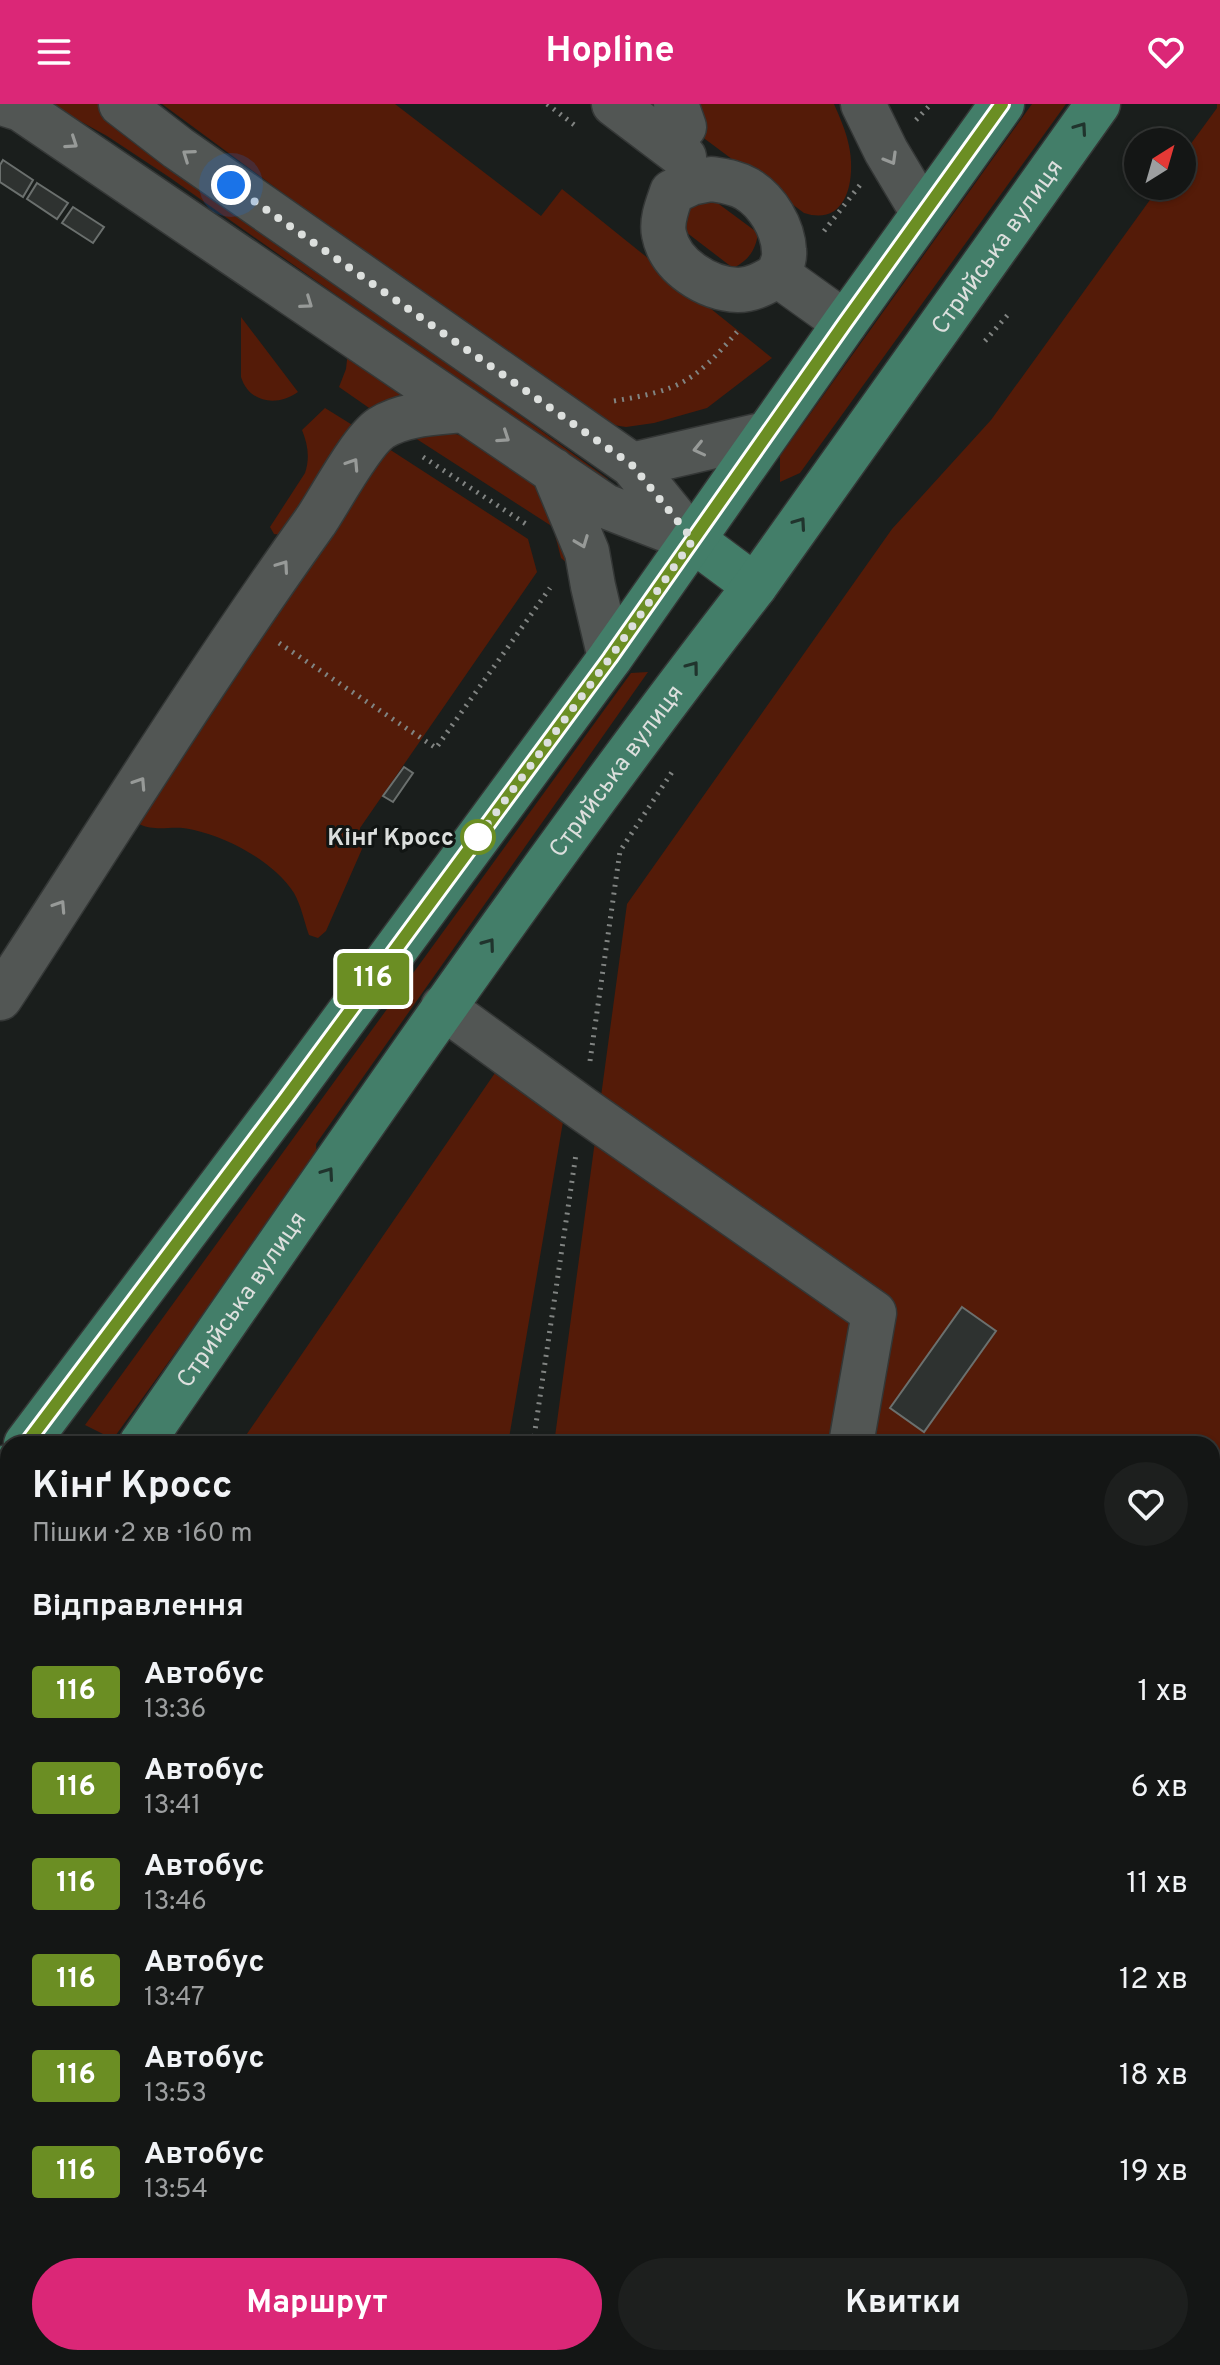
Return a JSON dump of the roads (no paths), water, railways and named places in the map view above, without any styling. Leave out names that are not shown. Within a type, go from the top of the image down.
[{"type":"main road","points":[[32,1436],[287,1097],[610,658],[1002,104]]},
{"type":"main road","name":"Стрийська вулиця","points":[[147,1436],[443,1007],[697,660],[755,586],[1098,104]]},
{"type":"main road","points":[[693,540],[755,586]]},
{"type":"lane","points":[[5,104],[21,109],[605,506],[693,540]]},
{"type":"lane","points":[[121,104],[178,148],[632,465],[693,540]]},
{"type":"lane","points":[[614,104],[679,119]]},
{"type":"lane","points":[[863,104],[886,151],[923,213]]},
{"type":"lane","points":[[778,275],[845,323]]},
{"type":"lane","points":[[0,998],[245,620],[328,503],[364,446],[381,429],[413,415],[464,410]]},
{"type":"lane","points":[[632,465],[766,434]]},
{"type":"lane","points":[[553,470],[587,552],[610,658]]},
{"type":"lane","points":[[443,1007],[874,1313],[852,1436]]},
{"type":"place","name":"Кінґ Кросс","points":[[478,837]]}]
